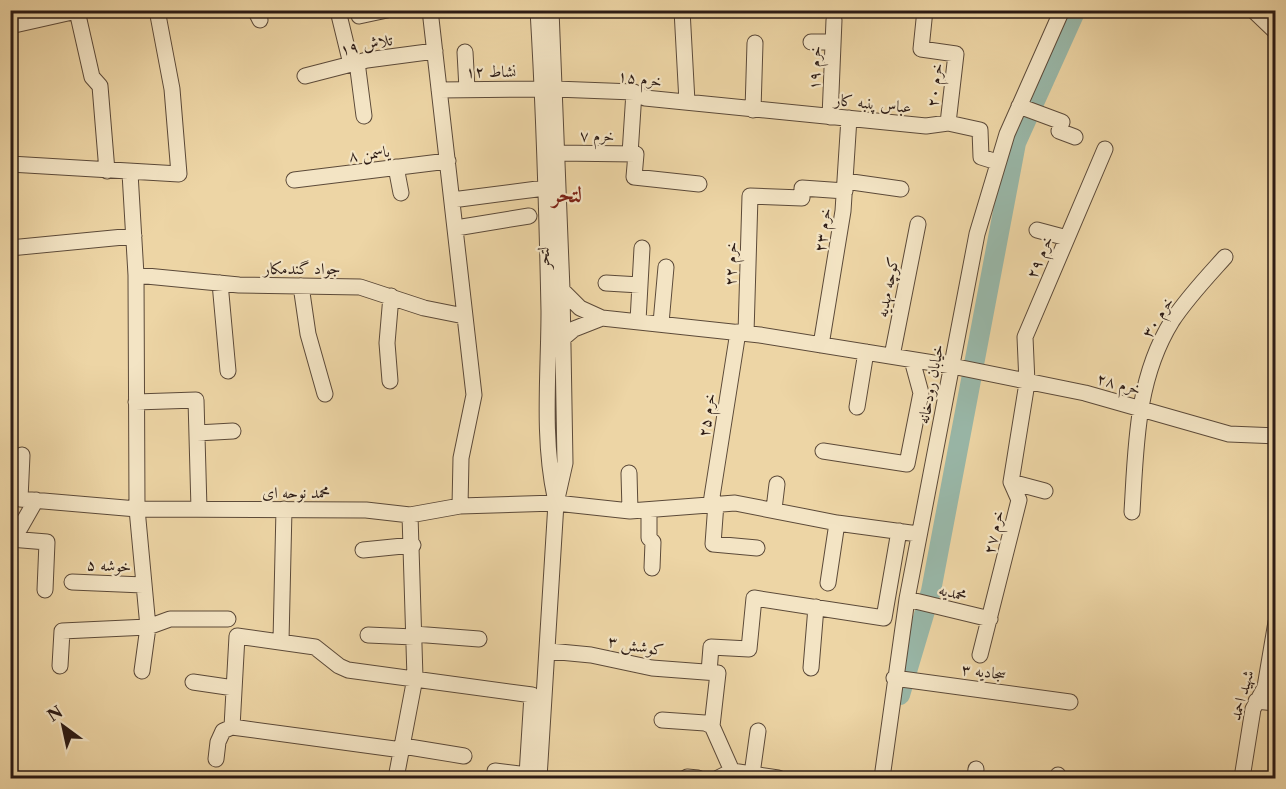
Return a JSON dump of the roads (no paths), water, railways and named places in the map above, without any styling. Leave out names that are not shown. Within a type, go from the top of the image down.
[{"type":"street","points":[[10,164],[130,173],[179,174],[172,89],[157,10]]},
{"type":"street","points":[[430,10],[474,395],[461,458],[460,506]]},
{"type":"street","name":"لتحر","points":[[535,777],[549,651],[556,503],[565,463],[557,153],[538,10]]},
{"type":"street","name":"لتحر","points":[[551,10],[545,188],[549,312],[548,463],[556,503]]},
{"type":"street","points":[[682,10],[687,102]]},
{"type":"street","name":"خرم ۲۰","points":[[925,10],[921,49],[957,54],[948,123]]},
{"type":"street","name":"خیابان رودخانه","points":[[882,778],[894,678],[918,534],[977,234],[997,162],[1062,10]]},
{"type":"street","points":[[1253,10],[1275,32]]},
{"type":"street","points":[[10,26],[59,13],[79,11],[92,77],[100,86],[107,171]]},
{"type":"street","points":[[359,16],[381,11]]},
{"type":"street","points":[[339,15],[354,63],[364,116]]},
{"type":"street","name":"خرم ۱۹","points":[[830,117],[834,20]]},
{"type":"street","points":[[811,42],[833,42]]},
{"type":"street","points":[[753,110],[755,43]]},
{"type":"street","name":"تلاش ۱۹","points":[[305,75],[354,63],[435,51]]},
{"type":"street","points":[[465,52],[467,89]]},
{"type":"street","name":"نشاط ۱۲","points":[[439,90],[549,89]]},
{"type":"street","name":"خرم ۱۵","points":[[549,89],[634,92],[645,98],[719,105]]},
{"type":"street","points":[[634,92],[634,183],[699,184]]},
{"type":"street","name":"عباس پنبه کار","points":[[719,105],[927,126],[948,123],[980,130],[981,157],[997,162]]},
{"type":"street","points":[[1019,106],[1062,122],[1059,131],[1075,137]]},
{"type":"street","name":"خرم ۲۳","points":[[821,345],[845,186],[849,118]]},
{"type":"street","name":"خرم ۲۹","points":[[1027,382],[1025,337],[1105,149]]},
{"type":"street","name":"خرم ۷","points":[[557,153],[633,154]]},
{"type":"street","name":"یاسمن ۸","points":[[294,180],[448,161]]},
{"type":"street","points":[[396,167],[401,193]]},
{"type":"street","points":[[130,173],[136,274],[137,508],[148,627],[142,671]]},
{"type":"street","points":[[845,186],[901,189]]},
{"type":"street","name":"خرم ۲۲","points":[[742,333],[750,196],[802,198],[802,188],[845,186]]},
{"type":"street","points":[[452,200],[545,188]]},
{"type":"street","points":[[456,228],[529,216]]},
{"type":"street","name":"کوچه مهدیه","points":[[892,357],[918,224]]},
{"type":"street","points":[[1037,230],[1067,238]]},
{"type":"street","points":[[10,248],[134,236]]},
{"type":"street","points":[[638,321],[642,248]]},
{"type":"street","name":"خرم ۳۰","points":[[1132,512],[1139,407],[1158,346],[1173,319],[1225,257]]},
{"type":"street","points":[[661,323],[666,267]]},
{"type":"street","name":"جواد گندمکار","points":[[136,274],[220,283],[360,287],[424,308],[464,316]]},
{"type":"street","points":[[220,283],[228,371]]},
{"type":"street","points":[[606,283],[640,285]]},
{"type":"street","points":[[301,286],[308,334],[326,394]]},
{"type":"street","points":[[562,290],[580,308],[602,318]]},
{"type":"street","points":[[390,381],[387,343],[391,296]]},
{"type":"street","points":[[561,340],[574,328],[602,318]]},
{"type":"street","name":"خرم ۲۸","points":[[602,318],[742,333],[952,366],[1085,393],[1229,434],[1275,436]]},
{"type":"street","name":"خرم ۲۵","points":[[742,333],[713,503],[713,544],[757,548]]},
{"type":"street","points":[[856,407],[866,352]]},
{"type":"street","points":[[823,451],[907,465],[921,393],[912,360]]},
{"type":"street","name":"خرم ۲۷","points":[[980,655],[1019,500],[1011,482],[1027,382]]},
{"type":"street","points":[[136,402],[196,400],[199,509]]},
{"type":"street","points":[[197,433],[233,431]]},
{"type":"street","points":[[911,444],[935,448]]},
{"type":"street","points":[[10,533],[20,528],[36,501],[20,500],[16,478],[22,455]]},
{"type":"street","points":[[629,473],[630,511]]},
{"type":"street","points":[[1011,482],[1045,491]]},
{"type":"street","points":[[774,509],[777,484]]},
{"type":"street","name":"محمد نوحه ای","points":[[36,501],[137,508],[366,510],[410,515],[460,506],[556,503],[630,511],[735,503],[837,523],[918,534]]},
{"type":"street","points":[[281,641],[284,510]]},
{"type":"street","points":[[649,510],[649,538],[653,542],[652,568]]},
{"type":"street","points":[[396,778],[415,678],[413,544],[410,515]]},
{"type":"street","points":[[828,583],[837,523]]},
{"type":"street","points":[[778,778],[725,775],[712,726],[714,673],[711,647],[749,649],[754,597],[884,618],[899,531]]},
{"type":"street","points":[[10,539],[47,542],[45,590]]},
{"type":"street","points":[[363,550],[413,544]]},
{"type":"street","name":"خوشه ۵","points":[[72,582],[143,585]]},
{"type":"street","name":"محمدیه","points":[[907,599],[990,619]]},
{"type":"street","points":[[811,668],[816,607]]},
{"type":"street","points":[[60,666],[62,631],[148,627],[170,619],[228,619]]},
{"type":"street","name":"شهید احمد","points":[[1242,778],[1251,718],[1256,701],[1265,687],[1275,622]]},
{"type":"street","points":[[368,635],[479,639]]},
{"type":"street","points":[[232,727],[237,636],[281,641],[315,647],[339,666],[348,670],[532,695],[535,777],[495,771]]},
{"type":"street","name":"کوشش ۳","points":[[549,651],[591,655],[652,668],[714,673]]},
{"type":"street","name":"سجادیه ۳","points":[[894,678],[1070,702]]},
{"type":"street","points":[[193,682],[234,688]]},
{"type":"street","points":[[1256,701],[1275,703]]},
{"type":"street","points":[[662,720],[705,723],[712,726]]},
{"type":"street","points":[[216,759],[218,742],[223,731],[232,727],[464,756]]},
{"type":"street","points":[[754,776],[758,731]]},
{"type":"street","points":[[10,776],[15,778]]},
{"type":"waterway","points":[[900,695],[931,591],[1016,143],[1076,10]]},
{"type":"district","name":"لتحر","points":[[567,194]]}]
